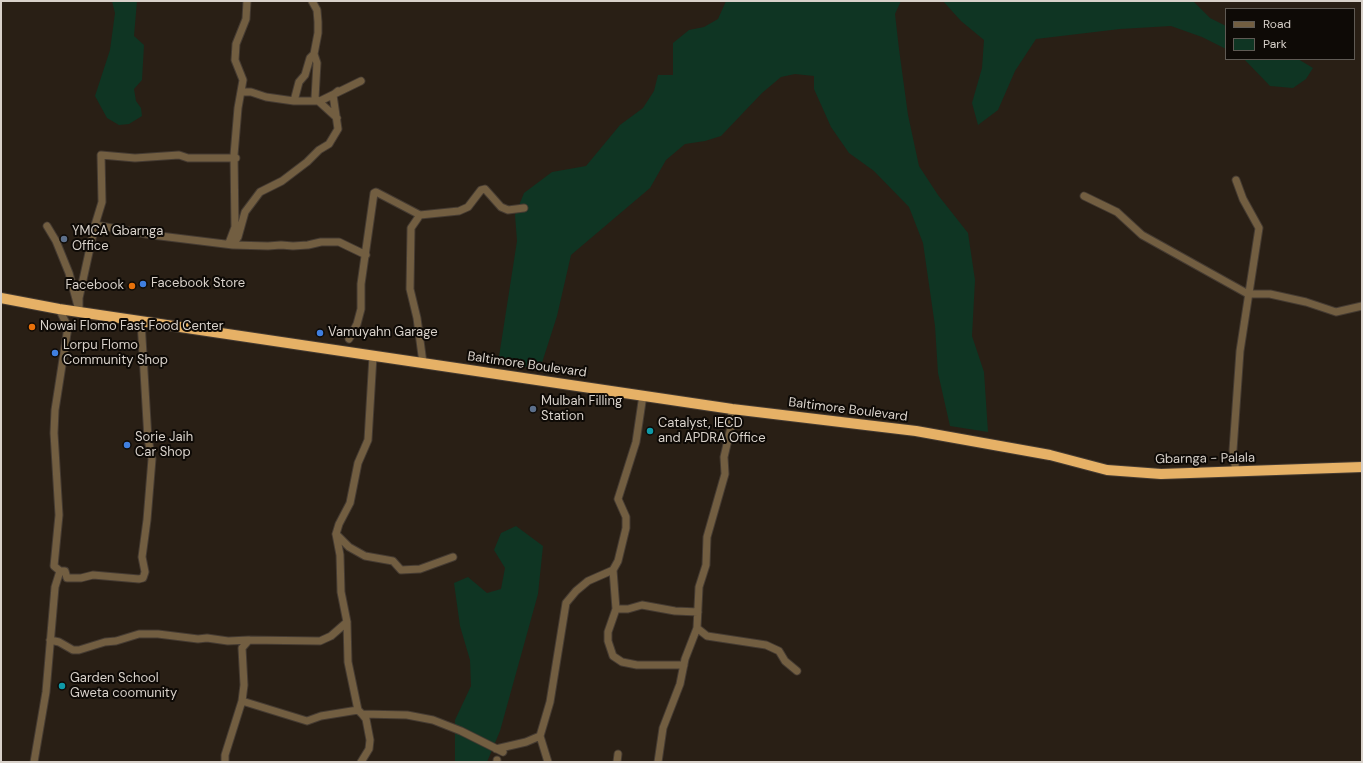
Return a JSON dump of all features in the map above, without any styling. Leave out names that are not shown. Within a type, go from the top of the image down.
[{"type":"highway","name":"Baltimore Boulevard","points":[[1,298],[59,309],[79,310],[141,321],[732,409],[916,431],[1050,455]]},
{"type":"highway","name":"Gbarnga - Palala","points":[[1050,455],[1107,470],[1161,474],[1362,467]]},
{"type":"street","points":[[231,244],[235,227],[238,108],[242,92],[242,80],[235,60],[236,44],[246,19],[247,1]]},
{"type":"street","points":[[312,1],[317,10],[318,16],[318,33],[314,54],[317,63],[315,98],[337,118]]},
{"type":"street","points":[[294,101],[300,82],[305,75],[310,58],[314,54]]},
{"type":"street","points":[[242,92],[251,92],[266,97],[294,101],[320,101],[361,81]]},
{"type":"street","points":[[231,244],[238,237],[245,212],[260,192],[282,181],[307,162],[319,150],[329,144],[338,129],[333,95],[338,91]]},
{"type":"street","points":[[79,310],[79,298],[102,202],[101,155],[130,158],[179,155],[188,158],[236,158]]},
{"type":"street","points":[[1236,180],[1243,199],[1259,228],[1240,351],[1233,450],[1236,472]]},
{"type":"street","points":[[349,339],[357,324],[360,309],[361,284],[374,193],[376,192],[420,215],[459,211],[468,207],[481,190],[485,189],[501,207],[508,210],[524,208]]},
{"type":"street","points":[[1084,196],[1117,212],[1142,235],[1248,294],[1277,296],[1306,302],[1336,312],[1362,306]]},
{"type":"street","points":[[420,215],[411,228],[410,289],[417,318],[423,363]]},
{"type":"street","points":[[96,225],[152,235],[231,244],[293,246],[321,242],[339,242],[366,255]]},
{"type":"street","points":[[47,226],[56,241],[69,273],[79,310]]},
{"type":"street","points":[[59,309],[68,327],[55,410],[54,433],[59,515],[54,566],[60,571],[65,572],[67,578],[81,578],[93,575],[139,579],[142,578],[145,572],[142,557],[147,520],[152,459],[148,439],[141,321]]},
{"type":"street","points":[[361,762],[369,749],[370,740],[366,719],[360,712],[348,662],[347,622],[341,592],[340,555],[336,534],[339,524],[350,503],[358,463],[368,440],[373,356]]},
{"type":"street","points":[[643,395],[636,442],[618,499],[626,517],[626,528],[618,561],[613,570],[616,609],[608,632],[608,640],[613,656],[622,662],[637,665],[684,665]]},
{"type":"street","points":[[658,762],[663,728],[680,684],[684,665],[697,628],[699,587],[706,565],[707,537],[725,474],[724,456],[731,427],[732,409]]},
{"type":"street","points":[[336,534],[349,547],[365,556],[393,561],[401,570],[420,570],[453,557]]},
{"type":"street","points":[[548,762],[540,736],[550,702],[566,603],[576,591],[588,581],[613,570]]},
{"type":"street","points":[[34,762],[46,692],[55,587],[60,571]]},
{"type":"street","points":[[616,609],[628,609],[642,606],[675,611],[698,612]]},
{"type":"street","points":[[50,640],[59,642],[73,650],[79,650],[139,634],[158,634],[228,641],[320,641],[331,636],[347,622]]},
{"type":"street","points":[[697,628],[707,636],[766,645],[779,652],[785,661],[797,671]]},
{"type":"street","points":[[225,762],[225,755],[242,701],[244,685],[242,648],[249,640]]},
{"type":"street","points":[[242,701],[307,721],[321,716],[360,712],[406,715],[433,720],[461,731],[503,752]]},
{"type":"street","points":[[496,749],[526,742],[540,736]]},
{"type":"street","points":[[617,762],[618,754]]},
{"type":"green space","points":[[112,1],[137,1],[134,36],[144,45],[142,80],[134,89],[136,101],[141,108],[142,116],[129,124],[119,125],[107,118],[95,96],[110,50],[115,13]]},
{"type":"green space","points":[[726,1],[901,1],[895,14],[908,115],[919,166],[938,195],[968,233],[975,280],[972,336],[984,372],[988,432],[950,426],[938,373],[935,326],[923,243],[909,207],[874,171],[849,153],[831,127],[814,89],[814,76],[795,74],[781,77],[762,93],[721,136],[705,141],[685,144],[666,160],[650,188],[571,255],[557,316],[540,369],[498,363],[517,241],[515,215],[524,193],[552,172],[586,166],[620,125],[643,108],[654,91],[658,75],[673,75],[673,43],[689,30],[704,27],[718,19]]},
{"type":"green space","points":[[943,1],[1193,1],[1210,18],[1225,26],[1225,48],[1202,37],[1171,26],[1120,29],[1036,39],[1015,71],[998,110],[978,125],[972,103],[982,68],[984,40],[961,21]]},
{"type":"green space","points":[[1245,60],[1300,60],[1313,68],[1306,79],[1293,88],[1270,86]]},
{"type":"green space","points":[[516,526],[543,546],[538,594],[500,731],[487,762],[455,762],[455,720],[471,686],[470,660],[460,626],[454,583],[468,577],[487,593],[501,589],[505,568],[494,550],[501,533]]},
{"type":"place","name":"YMCA Gbarnga Office","points":[[64,239]]},
{"type":"place","name":"Facebook Store","points":[[143,284]]},
{"type":"place","name":"Facebook","points":[[132,286]]},
{"type":"place","name":"Nowai Flomo Fast Food Center","points":[[32,327]]},
{"type":"place","name":"Vamuyahn Garage","points":[[320,333]]},
{"type":"place","name":"Lorpu Flomo Community Shop","points":[[55,353]]},
{"type":"place","name":"Mulbah Filling Station","points":[[533,409]]},
{"type":"place","name":"Catalyst, IECD and APDRA Office","points":[[650,431]]},
{"type":"place","name":"Sorie Jaih Car Shop","points":[[127,445]]},
{"type":"place","name":"Garden School Gweta coomunity","points":[[62,686]]}]
